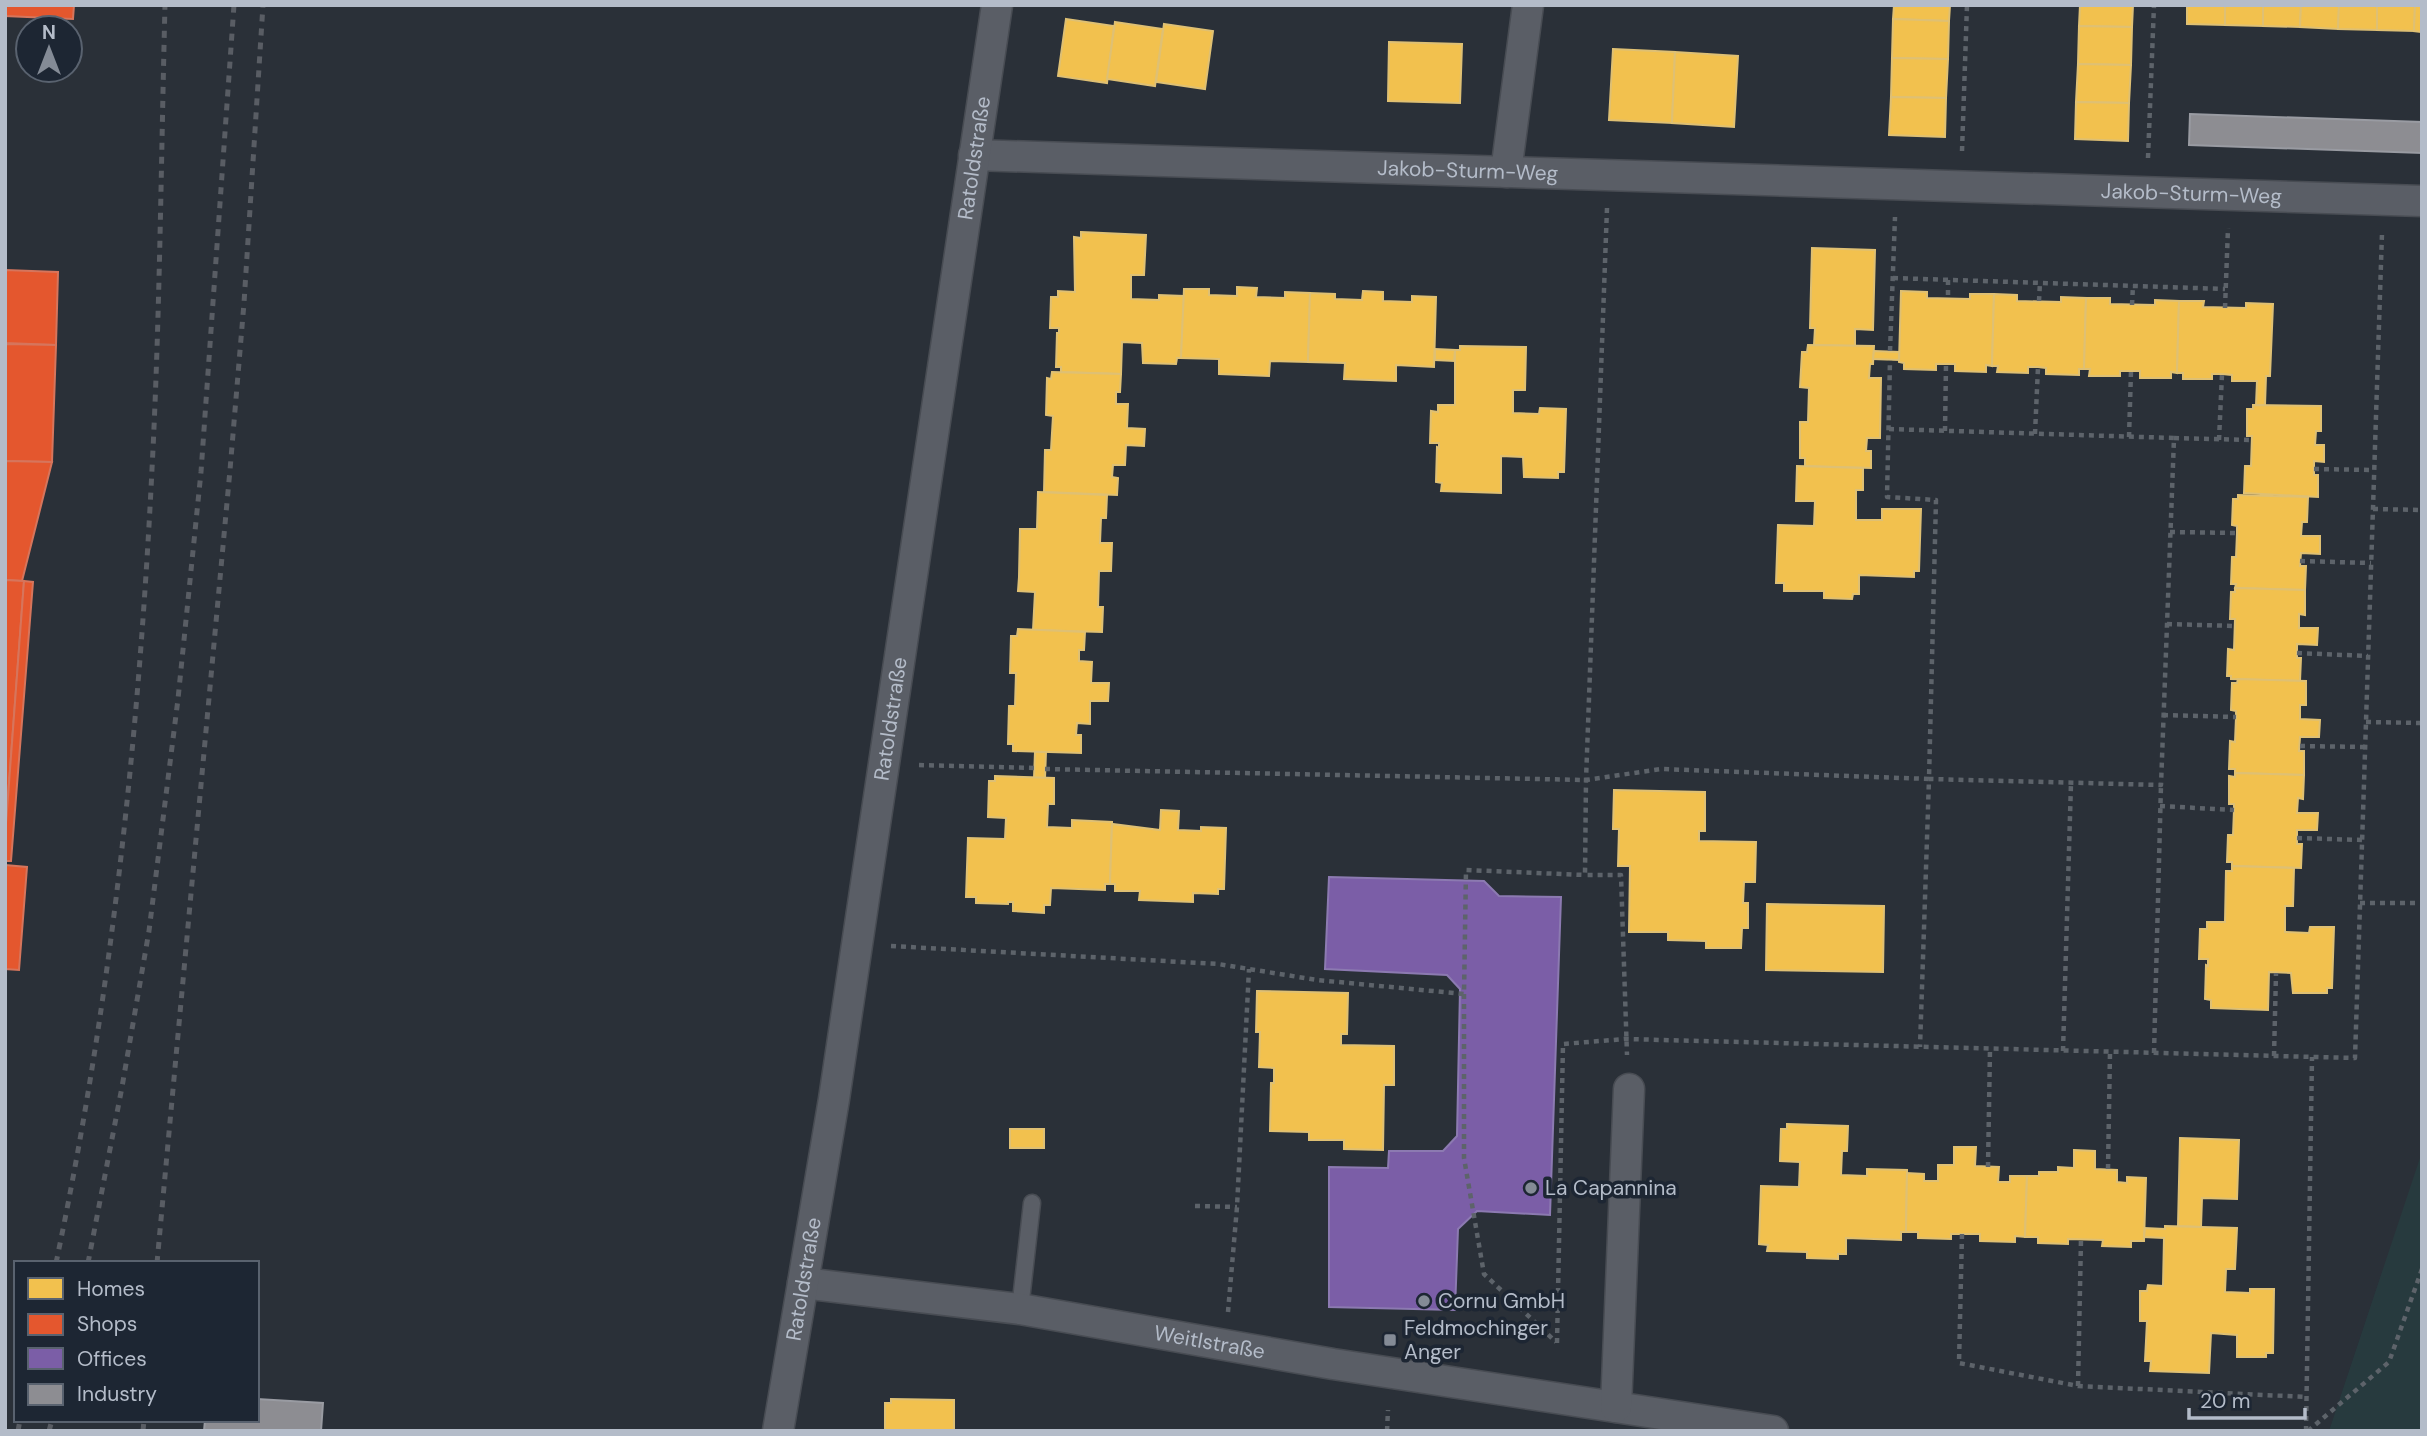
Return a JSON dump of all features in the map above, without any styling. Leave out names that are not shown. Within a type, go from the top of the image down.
[{"type":"street","name":"Ratoldstraße","points":[[778,1431],[856,944],[997,5]]},
{"type":"street","points":[[1506,172],[1528,5]]},
{"type":"street","name":"Jakob-Sturm-Weg","points":[[974,155],[2422,201]]},
{"type":"street","points":[[1616,1407],[1629,1088]]},
{"type":"street","name":"Weitlstraße","points":[[803,1283],[1020,1309],[1333,1364],[1773,1431]]},
{"type":"lane","points":[[1020,1309],[1032,1203]]},
{"type":"path","points":[[1961,187],[1967,5]]},
{"type":"path","points":[[2147,193],[2154,5]]},
{"type":"path","points":[[1585,875],[1586,780],[1608,175]]},
{"type":"path","points":[[1890,351],[1896,185]]},
{"type":"path","points":[[2225,308],[2229,195]]},
{"type":"path","points":[[1629,1088],[1625,1039],[1621,875],[1466,870],[1464,1158],[1484,1274],[1557,1343],[1563,1044],[1625,1039],[2355,1058],[2383,200]]},
{"type":"path","points":[[1893,278],[2225,289]]},
{"type":"path","points":[[1948,280],[1948,298]]},
{"type":"path","points":[[2039,282],[2039,301]]},
{"type":"path","points":[[2132,305],[2133,285]]},
{"type":"path","points":[[1890,360],[1887,497],[1936,500],[1920,1047]]},
{"type":"path","points":[[1945,431],[1946,364]]},
{"type":"path","points":[[2035,434],[2038,367]]},
{"type":"path","points":[[2129,437],[2131,371]]},
{"type":"path","points":[[2219,440],[2222,374]]},
{"type":"path","points":[[1889,429],[2252,440]]},
{"type":"path","points":[[2154,1053],[2174,438]]},
{"type":"path","points":[[2314,469],[2374,470]]},
{"type":"path","points":[[2373,509],[2422,510]]},
{"type":"path","points":[[2170,532],[2237,533]]},
{"type":"path","points":[[2300,561],[2371,563]]},
{"type":"path","points":[[2166,624],[2235,626]]},
{"type":"path","points":[[2297,653],[2368,656]]},
{"type":"path","points":[[2163,715],[2236,717]]},
{"type":"path","points":[[2366,722],[2422,723]]},
{"type":"path","points":[[2300,746],[2365,747]]},
{"type":"path","points":[[883,763],[1034,768]]},
{"type":"path","points":[[1045,769],[1586,780],[1661,769],[2161,785]]},
{"type":"path","points":[[2063,1051],[2071,783]]},
{"type":"path","points":[[2160,806],[2234,810]]},
{"type":"path","points":[[2297,838],[2362,840]]},
{"type":"path","points":[[2360,903],[2422,904]]},
{"type":"path","points":[[856,944],[1218,964],[1317,980],[1464,994]]},
{"type":"path","points":[[1226,1344],[1237,1207],[1249,969]]},
{"type":"path","points":[[2274,1056],[2276,973]]},
{"type":"path","points":[[1988,1167],[1990,1049]]},
{"type":"path","points":[[2108,1169],[2110,1052]]},
{"type":"path","points":[[2307,1431],[2312,1057]]},
{"type":"path","points":[[1195,1206],[1237,1207]]},
{"type":"path","points":[[1962,1234],[1959,1363],[2078,1386],[2306,1397]]},
{"type":"path","points":[[2078,1386],[2081,1239]]},
{"type":"path","points":[[2307,1431],[2389,1362],[2422,1269]]},
{"type":"path","points":[[1387,1431],[1388,1410]]},
{"type":"green space","points":[[2422,1152],[2422,1431],[2329,1431]]},
{"type":"building: Homes","points":[[1894,5],[1950,5],[1949,21],[1893,19]]},
{"type":"building: Homes","points":[[2080,5],[2133,5],[2132,27],[2079,26]]},
{"type":"building: Homes","points":[[2187,5],[2225,5],[2225,25],[2187,24]]},
{"type":"building: Homes","points":[[2225,5],[2263,5],[2263,26],[2225,25]]},
{"type":"building: Homes","points":[[2263,5],[2301,5],[2300,27],[2263,26]]},
{"type":"building: Homes","points":[[2301,5],[2339,5],[2338,29],[2300,27]]},
{"type":"building: Homes","points":[[2339,5],[2377,5],[2377,30],[2338,29]]},
{"type":"building: Homes","points":[[2377,5],[2415,5],[2414,31],[2377,30]]},
{"type":"building: Homes","points":[[2415,5],[2422,5],[2422,32],[2414,31]]},
{"type":"building: Homes","points":[[1066,19],[1114,26],[1107,83],[1058,76]]},
{"type":"building: Homes","points":[[1893,19],[1949,21],[1948,59],[1892,58]]},
{"type":"building: Homes","points":[[1115,22],[1163,29],[1155,86],[1107,79]]},
{"type":"building: Homes","points":[[1164,24],[1213,31],[1205,89],[1156,82]]},
{"type":"building: Homes","points":[[2079,26],[2132,27],[2131,65],[2078,64]]},
{"type":"building: Homes","points":[[1389,42],[1462,44],[1460,103],[1388,101]]},
{"type":"building: Homes","points":[[1613,49],[1675,52],[1672,123],[1609,120]]},
{"type":"building: Homes","points":[[1675,52],[1738,56],[1734,127],[1672,123]]},
{"type":"building: Homes","points":[[1892,58],[1948,59],[1946,98],[1891,97]]},
{"type":"building: Homes","points":[[2078,64],[2131,65],[2129,103],[2076,102]]},
{"type":"building: Homes","points":[[1891,97],[1946,98],[1945,137],[1889,135]]},
{"type":"building: Homes","points":[[2076,102],[2129,103],[2128,141],[2075,139]]},
{"type":"building: Homes","points":[[1081,232],[1146,235],[1144,275],[1131,275],[1131,299],[1159,300],[1159,295],[1184,296],[1181,358],[1177,358],[1176,364],[1143,363],[1142,343],[1122,342],[1121,374],[1061,372],[1061,367],[1056,367],[1059,328],[1050,328],[1051,297],[1058,297],[1058,291],[1075,292],[1074,237],[1081,238]]},
{"type":"building: Homes","points":[[1812,248],[1875,250],[1873,330],[1855,329],[1855,346],[1814,345],[1815,328],[1810,328]]},
{"type":"building: Homes","points":[[1237,287],[1257,288],[1256,297],[1285,298],[1285,292],[1310,293],[1308,362],[1270,361],[1269,376],[1219,374],[1219,359],[1181,358],[1184,289],[1209,289],[1209,295],[1237,296]]},
{"type":"building: Homes","points":[[1363,291],[1383,292],[1383,301],[1412,302],[1412,296],[1436,297],[1434,367],[1396,365],[1396,381],[1344,379],[1345,363],[1308,362],[1310,293],[1335,294],[1335,299],[1362,300]]},
{"type":"building: Homes","points":[[1901,291],[1927,292],[1927,298],[1970,299],[1970,294],[1994,294],[1992,366],[1986,365],[1986,372],[1955,371],[1955,364],[1936,364],[1936,370],[1904,369],[1904,363],[1899,362]]},
{"type":"building: Homes","points":[[1994,294],[2017,295],[2017,301],[2061,302],[2061,297],[2086,298],[2084,369],[2079,369],[2079,375],[2046,374],[2046,368],[2038,367],[2028,367],[2028,373],[1997,372],[1998,366],[1992,366]]},
{"type":"building: Homes","points":[[2086,298],[2110,298],[2110,304],[2155,305],[2155,300],[2179,301],[2177,373],[2171,372],[2171,378],[2140,378],[2140,371],[2120,371],[2120,376],[2089,376],[2090,369],[2084,369]]},
{"type":"building: Homes","points":[[2179,301],[2204,301],[2203,307],[2246,308],[2246,303],[2273,304],[2270,376],[2266,376],[2265,405],[2256,405],[2257,381],[2232,381],[2232,375],[2222,374],[2212,374],[2212,379],[2183,379],[2183,373],[2177,373]]},
{"type":"building: Homes","points":[[1808,345],[1874,346],[1869,378],[1881,378],[1880,438],[1867,438],[1866,451],[1871,451],[1871,468],[1805,466],[1805,458],[1800,458],[1800,422],[1808,422],[1809,388],[1800,387],[1802,352],[1807,352]]},
{"type":"building: Homes","points":[[1460,346],[1526,347],[1525,390],[1513,390],[1513,413],[1539,414],[1540,408],[1566,409],[1564,472],[1558,472],[1558,478],[1524,477],[1523,457],[1501,456],[1501,493],[1441,491],[1442,483],[1436,482],[1439,443],[1430,443],[1431,411],[1438,412],[1438,405],[1455,405],[1455,350],[1460,350]]},
{"type":"building: Homes","points":[[1435,349],[1455,350],[1454,361],[1435,360]]},
{"type":"building: Homes","points":[[1874,351],[1899,352],[1899,360],[1873,359]]},
{"type":"building: Homes","points":[[1052,372],[1121,374],[1116,404],[1128,404],[1127,428],[1145,429],[1144,446],[1126,445],[1125,465],[1113,465],[1112,477],[1118,478],[1117,495],[1044,492],[1045,450],[1051,450],[1053,416],[1046,415],[1047,378],[1051,379]]},
{"type":"building: Homes","points":[[2253,405],[2321,406],[2321,431],[2316,431],[2315,445],[2324,445],[2324,462],[2314,461],[2314,475],[2318,475],[2318,497],[2244,493],[2245,466],[2251,466],[2252,436],[2247,436],[2247,409],[2253,409]]},
{"type":"building: Homes","points":[[1797,466],[1863,468],[1863,490],[1856,490],[1856,520],[1882,520],[1882,509],[1921,509],[1919,571],[1914,571],[1914,577],[1859,575],[1859,594],[1853,594],[1852,599],[1824,598],[1824,591],[1784,591],[1784,583],[1776,583],[1778,525],[1814,526],[1815,501],[1796,501]]},
{"type":"building: Homes","points":[[1038,492],[1107,495],[1106,518],[1101,518],[1100,543],[1112,543],[1111,571],[1099,571],[1098,607],[1103,607],[1102,632],[1033,630],[1035,592],[1018,591],[1020,529],[1037,529]]},
{"type":"building: Homes","points":[[2238,495],[2308,497],[2307,522],[2302,522],[2301,536],[2320,536],[2320,554],[2301,553],[2300,566],[2306,566],[2305,590],[2235,588],[2236,584],[2231,584],[2232,557],[2236,557],[2237,533],[2237,526],[2232,525],[2233,499],[2238,499]]},
{"type":"building: Homes","points":[[2235,588],[2305,590],[2305,615],[2299,614],[2299,628],[2318,628],[2317,645],[2297,644],[2297,658],[2301,658],[2300,681],[2231,679],[2231,676],[2227,676],[2228,649],[2234,650],[2235,619],[2230,619],[2231,592],[2235,592]]},
{"type":"building: Homes","points":[[1018,629],[1085,632],[1084,650],[1079,650],[1079,661],[1092,662],[1091,683],[1109,683],[1108,701],[1090,701],[1090,724],[1077,723],[1076,735],[1081,735],[1081,753],[1013,751],[1013,744],[1008,744],[1009,706],[1015,706],[1016,673],[1010,673],[1011,636],[1017,636]]},
{"type":"building: Homes","points":[[2238,679],[2306,681],[2306,705],[2300,705],[2300,719],[2320,720],[2319,737],[2300,737],[2299,751],[2304,751],[2304,775],[2235,773],[2235,769],[2229,769],[2230,741],[2235,742],[2236,717],[2236,711],[2231,710],[2232,683],[2237,683]]},
{"type":"building: Homes","points":[[1035,752],[1046,752],[1045,778],[1034,778]]},
{"type":"building: Homes","points":[[2235,773],[2304,775],[2303,799],[2298,798],[2297,813],[2318,813],[2317,830],[2297,830],[2297,844],[2302,844],[2301,868],[2232,866],[2232,862],[2227,862],[2228,835],[2233,835],[2234,810],[2234,804],[2229,804],[2229,776],[2235,777]]},
{"type":"building: Homes","points":[[995,776],[1054,778],[1054,804],[1048,804],[1047,827],[1072,828],[1072,820],[1112,822],[1110,884],[1105,884],[1105,890],[1051,888],[1050,905],[1044,905],[1044,913],[1013,911],[1013,902],[976,903],[976,897],[966,897],[968,838],[1005,839],[1006,818],[988,817],[989,781],[995,781]]},
{"type":"building: Homes","points":[[1614,790],[1705,792],[1705,831],[1699,831],[1699,841],[1756,842],[1755,882],[1744,882],[1743,903],[1748,903],[1748,928],[1742,928],[1741,948],[1706,948],[1706,941],[1668,940],[1668,932],[1629,932],[1630,866],[1618,866],[1619,829],[1613,829]]},
{"type":"building: Homes","points":[[1161,810],[1179,811],[1178,830],[1226,828],[1224,889],[1218,889],[1218,894],[1193,893],[1193,902],[1139,900],[1140,891],[1115,891],[1115,884],[1110,884],[1112,824],[1160,830]]},
{"type":"building: Homes","points":[[2232,866],[2294,868],[2293,906],[2285,906],[2285,932],[2309,933],[2310,927],[2334,927],[2332,988],[2327,988],[2327,993],[2293,993],[2291,973],[2269,972],[2268,1010],[2211,1008],[2211,1000],[2205,999],[2208,959],[2199,959],[2200,929],[2207,929],[2207,922],[2225,922],[2226,871],[2232,871]]},
{"type":"building: Homes","points":[[1767,904],[1884,906],[1883,972],[1766,970]]},
{"type":"building: Homes","points":[[1257,991],[1348,993],[1347,1034],[1341,1034],[1341,1045],[1394,1046],[1394,1085],[1384,1085],[1383,1150],[1344,1149],[1344,1140],[1309,1140],[1309,1132],[1270,1131],[1274,1068],[1259,1067]]},
{"type":"building: Homes","points":[[1787,1124],[1848,1126],[1847,1151],[1842,1151],[1841,1175],[1867,1176],[1867,1169],[1907,1170],[1906,1232],[1901,1232],[1901,1240],[1846,1238],[1846,1254],[1838,1254],[1838,1259],[1807,1258],[1807,1252],[1767,1251],[1768,1245],[1759,1244],[1761,1186],[1799,1187],[1800,1162],[1780,1161],[1781,1129],[1787,1129]]},
{"type":"building: Homes","points":[[1010,1129],[1044,1129],[1044,1148],[1010,1148]]},
{"type":"building: Homes","points":[[2180,1138],[2239,1140],[2237,1199],[2202,1198],[2201,1227],[2178,1226]]},
{"type":"building: Homes","points":[[1954,1147],[1976,1147],[1975,1166],[1999,1167],[1998,1182],[2010,1182],[2010,1176],[2027,1176],[2025,1237],[2015,1236],[2015,1242],[1980,1241],[1980,1234],[1951,1234],[1951,1239],[1918,1238],[1918,1232],[1906,1232],[1907,1173],[1924,1174],[1924,1181],[1938,1181],[1938,1165],[1954,1165]]},
{"type":"building: Homes","points":[[2074,1150],[2095,1151],[2095,1169],[2117,1170],[2117,1182],[2127,1183],[2127,1177],[2146,1178],[2144,1241],[2131,1241],[2131,1247],[2102,1246],[2103,1240],[2068,1239],[2068,1244],[2038,1243],[2038,1237],[2025,1237],[2027,1176],[2039,1176],[2039,1172],[2058,1172],[2058,1167],[2074,1168]]},
{"type":"building: Homes","points":[[2165,1226],[2237,1228],[2235,1269],[2226,1269],[2225,1292],[2250,1293],[2250,1289],[2274,1289],[2273,1353],[2266,1353],[2266,1357],[2237,1357],[2237,1335],[2211,1333],[2209,1373],[2150,1371],[2151,1361],[2145,1361],[2147,1321],[2140,1321],[2140,1291],[2147,1291],[2148,1285],[2163,1286],[2164,1238],[2144,1237],[2145,1228],[2165,1229]]},
{"type":"building: Homes","points":[[891,1399],[954,1400],[954,1431],[885,1431],[885,1403],[891,1403]]},
{"type":"building: Shops","points":[[5,5],[74,5],[73,14],[5,16]]},
{"type":"building: Shops","points":[[5,270],[58,272],[56,345],[5,343]]},
{"type":"building: Shops","points":[[5,344],[56,345],[52,462],[5,461]]},
{"type":"building: Shops","points":[[5,461],[52,462],[22,581],[5,580]]},
{"type":"building: Shops","points":[[5,580],[24,581],[5,837]]},
{"type":"building: Shops","points":[[24,581],[33,582],[11,861],[5,861],[5,837]]},
{"type":"building: Shops","points":[[5,865],[27,867],[19,970],[5,969]]},
{"type":"building: Offices","points":[[1329,877],[1484,881],[1499,896],[1561,897],[1550,1215],[1477,1211],[1458,1229],[1455,1310],[1329,1307],[1329,1167],[1388,1168],[1389,1151],[1443,1151],[1457,1136],[1460,989],[1447,975],[1325,969]]},
{"type":"building: Industry","points":[[2190,114],[2422,122],[2422,153],[2189,145]]},
{"type":"building: Industry","points":[[259,1399],[323,1403],[321,1431],[204,1431],[205,1422],[259,1422]]},
{"type":"railway","points":[[56,1261],[107,967],[120,868],[139,668],[155,411],[165,5]]},
{"type":"railway","points":[[88,1261],[149,931],[178,699],[201,472],[234,5]]},
{"type":"railway","points":[[157,1261],[230,470],[244,303],[263,5]]},
{"type":"railway","points":[[18,1431],[20,1422]]},
{"type":"railway","points":[[49,1431],[51,1422]]},
{"type":"railway","points":[[143,1431],[144,1422]]},
{"type":"place","name":"La Capannina","points":[[1531,1188]]},
{"type":"place","name":"Cornu GmbH","points":[[1424,1301]]},
{"type":"place","name":"Feldmochinger Anger","points":[[1390,1340]]}]
